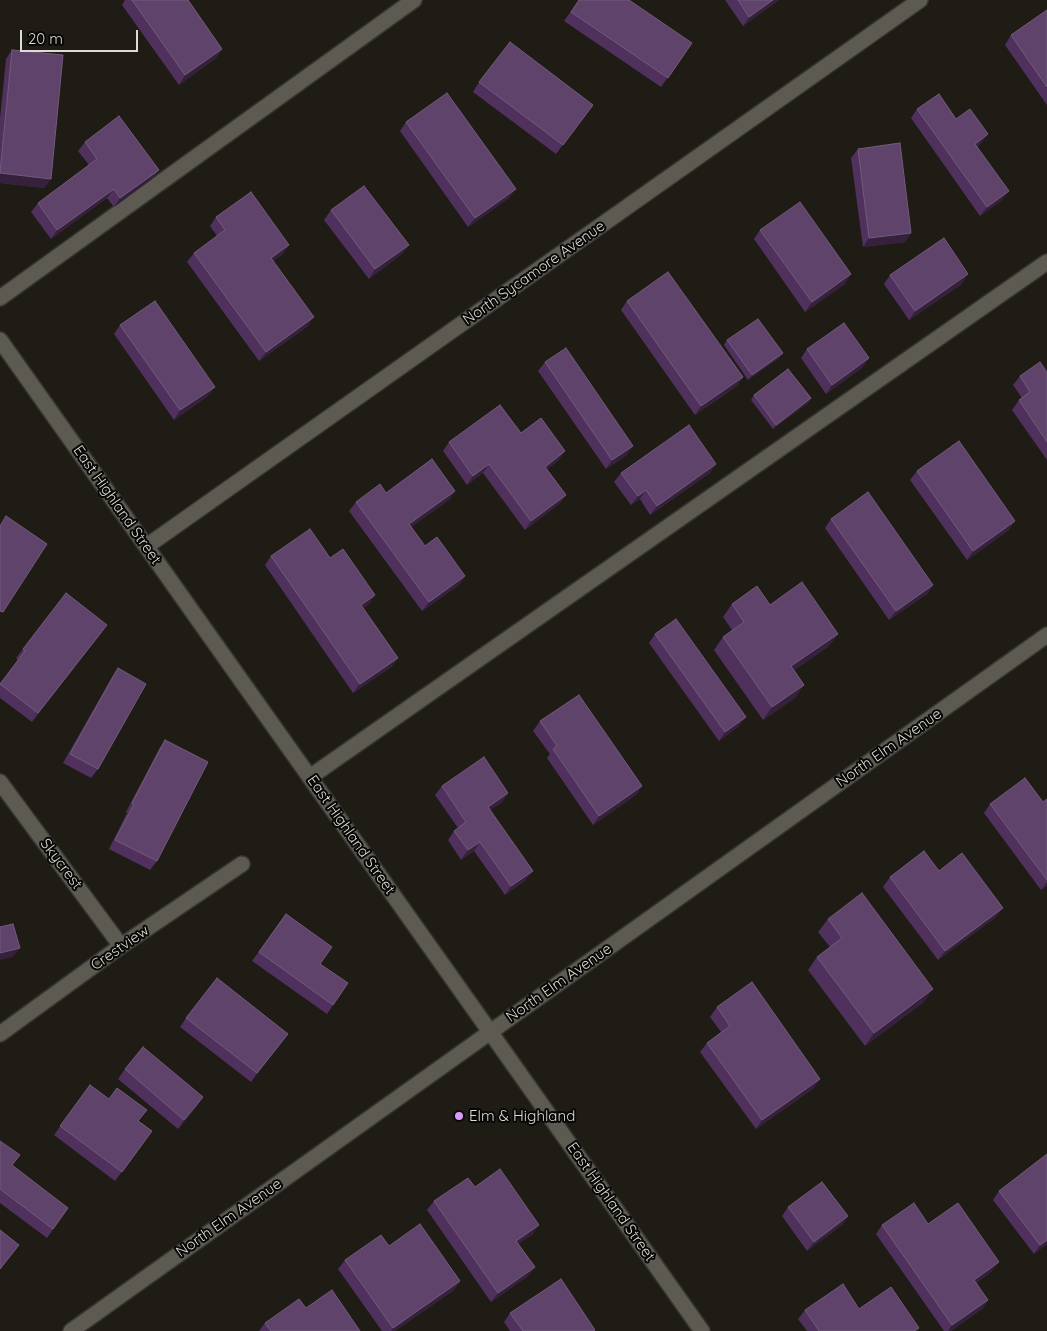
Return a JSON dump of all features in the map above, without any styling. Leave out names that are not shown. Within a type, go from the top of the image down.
[{"type":"street","points":[[0,298],[414,0]]},
{"type":"street","name":"North Sycamore Avenue","points":[[147,546],[920,0]]},
{"type":"street","points":[[310,777],[1047,262]]},
{"type":"street","name":"East Highland Street","points":[[0,340],[702,1331]]},
{"type":"street","name":"North Elm Avenue","points":[[71,1331],[1047,635]]},
{"type":"street","name":"Skycrest","points":[[0,782],[122,946]]},
{"type":"street","name":"Crestview","points":[[0,1034],[122,946],[242,864]]},
{"type":"building","points":[[132,0],[188,0],[222,49],[185,75]]},
{"type":"building","points":[[579,0],[629,0],[692,43],[668,78],[571,12]]},
{"type":"building","points":[[738,0],[773,0],[749,17]]},
{"type":"building","points":[[1047,10],[1047,87],[1011,35]]},
{"type":"building","points":[[510,42],[593,105],[563,145],[479,82]]},
{"type":"building","points":[[12,50],[63,55],[51,179],[0,173]]},
{"type":"building","points":[[447,93],[516,189],[475,218],[406,122]]},
{"type":"building","points":[[939,94],[956,119],[970,109],[988,134],[975,144],[1009,191],[987,207],[917,109]]},
{"type":"building","points":[[119,116],[159,170],[120,198],[114,189],[57,230],[38,203],[97,159],[85,142]]},
{"type":"building","points":[[900,143],[911,233],[869,238],[858,149]]},
{"type":"building","points":[[364,186],[409,245],[375,269],[331,210]]},
{"type":"building","points":[[251,192],[289,245],[271,258],[314,317],[266,352],[194,253],[225,230],[216,217]]},
{"type":"building","points":[[800,202],[851,274],[812,302],[760,230]]},
{"type":"building","points":[[944,238],[968,274],[915,311],[890,275]]},
{"type":"building","points":[[668,272],[743,377],[701,406],[627,301]]},
{"type":"building","points":[[155,301],[215,387],[180,410],[120,325]]},
{"type":"building","points":[[758,319],[783,353],[752,375],[727,340]]},
{"type":"building","points":[[844,323],[869,358],[832,385],[807,349]]},
{"type":"building","points":[[566,348],[633,446],[612,460],[545,362]]},
{"type":"building","points":[[1040,362],[1047,372],[1047,442],[1019,400],[1030,392],[1020,376]]},
{"type":"building","points":[[788,369],[811,398],[776,425],[754,395]]},
{"type":"building","points":[[500,405],[521,433],[541,418],[565,451],[545,467],[566,495],[531,521],[489,464],[473,476],[449,442]]},
{"type":"building","points":[[689,425],[716,464],[657,506],[646,490],[638,496],[621,473]]},
{"type":"building","points":[[959,441],[1015,521],[973,551],[917,471]]},
{"type":"building","points":[[432,459],[455,491],[409,524],[425,546],[437,537],[465,576],[429,602],[356,502],[380,484],[386,493]]},
{"type":"building","points":[[868,492],[933,585],[896,611],[831,519]]},
{"type":"building","points":[[6,516],[47,544],[3,612],[0,611],[0,526]]},
{"type":"building","points":[[310,529],[330,558],[343,549],[375,595],[361,605],[398,658],[360,684],[271,556]]},
{"type":"building","points":[[802,582],[838,634],[791,666],[804,685],[772,707],[723,637],[744,622],[732,604],[757,586],[770,605]]},
{"type":"building","points":[[66,593],[107,625],[38,713],[0,684],[25,651],[23,649]]},
{"type":"building","points":[[676,619],[746,717],[725,732],[655,634]]},
{"type":"building","points":[[118,668],[146,684],[98,769],[70,754]]},
{"type":"building","points":[[579,695],[642,786],[599,816],[553,749],[557,746],[540,721]]},
{"type":"building","points":[[165,740],[208,762],[157,861],[115,840]]},
{"type":"building","points":[[484,757],[508,793],[488,807],[533,871],[511,886],[480,842],[468,850],[454,831],[466,822],[442,786]]},
{"type":"building","points":[[1025,778],[1043,802],[1047,799],[1047,880],[990,804]]},
{"type":"building","points":[[924,851],[939,871],[962,853],[1003,908],[945,951],[890,877]]},
{"type":"building","points":[[862,893],[933,989],[874,1033],[817,957],[842,938],[828,919]]},
{"type":"building","points":[[286,914],[332,947],[320,964],[348,983],[333,1005],[259,952]]},
{"type":"building","points":[[13,924],[20,948],[0,953],[0,927]]},
{"type":"building","points":[[217,978],[288,1034],[257,1073],[186,1018]]},
{"type":"building","points":[[752,982],[820,1079],[762,1120],[707,1043],[730,1026],[717,1007]]},
{"type":"building","points":[[143,1047],[203,1097],[184,1120],[125,1069]]},
{"type":"building","points":[[90,1085],[109,1099],[117,1088],[147,1110],[138,1121],[152,1131],[122,1172],[60,1126]]},
{"type":"building","points":[[0,1141],[20,1155],[12,1165],[68,1208],[53,1229],[0,1189]]},
{"type":"building","points":[[1047,1154],[1047,1240],[1040,1245],[999,1191]]},
{"type":"building","points":[[500,1169],[539,1225],[516,1241],[535,1267],[498,1293],[434,1201],[468,1178],[475,1187]]},
{"type":"building","points":[[822,1182],[848,1216],[814,1242],[788,1207]]},
{"type":"building","points":[[914,1203],[928,1224],[958,1203],[999,1262],[974,1280],[988,1300],[952,1325],[882,1225]]},
{"type":"building","points":[[420,1224],[460,1281],[393,1328],[345,1260],[381,1235],[389,1246]]},
{"type":"building","points":[[0,1230],[19,1245],[0,1269]]},
{"type":"building","points":[[561,1279],[595,1330],[523,1331],[510,1313]]},
{"type":"building","points":[[843,1284],[859,1309],[891,1287],[919,1328],[914,1331],[819,1331],[805,1310]]},
{"type":"building","points":[[332,1290],[360,1331],[271,1331],[265,1323],[299,1299],[306,1308]]},
{"type":"place","name":"Elm & Highland","points":[[459,1116]]}]
